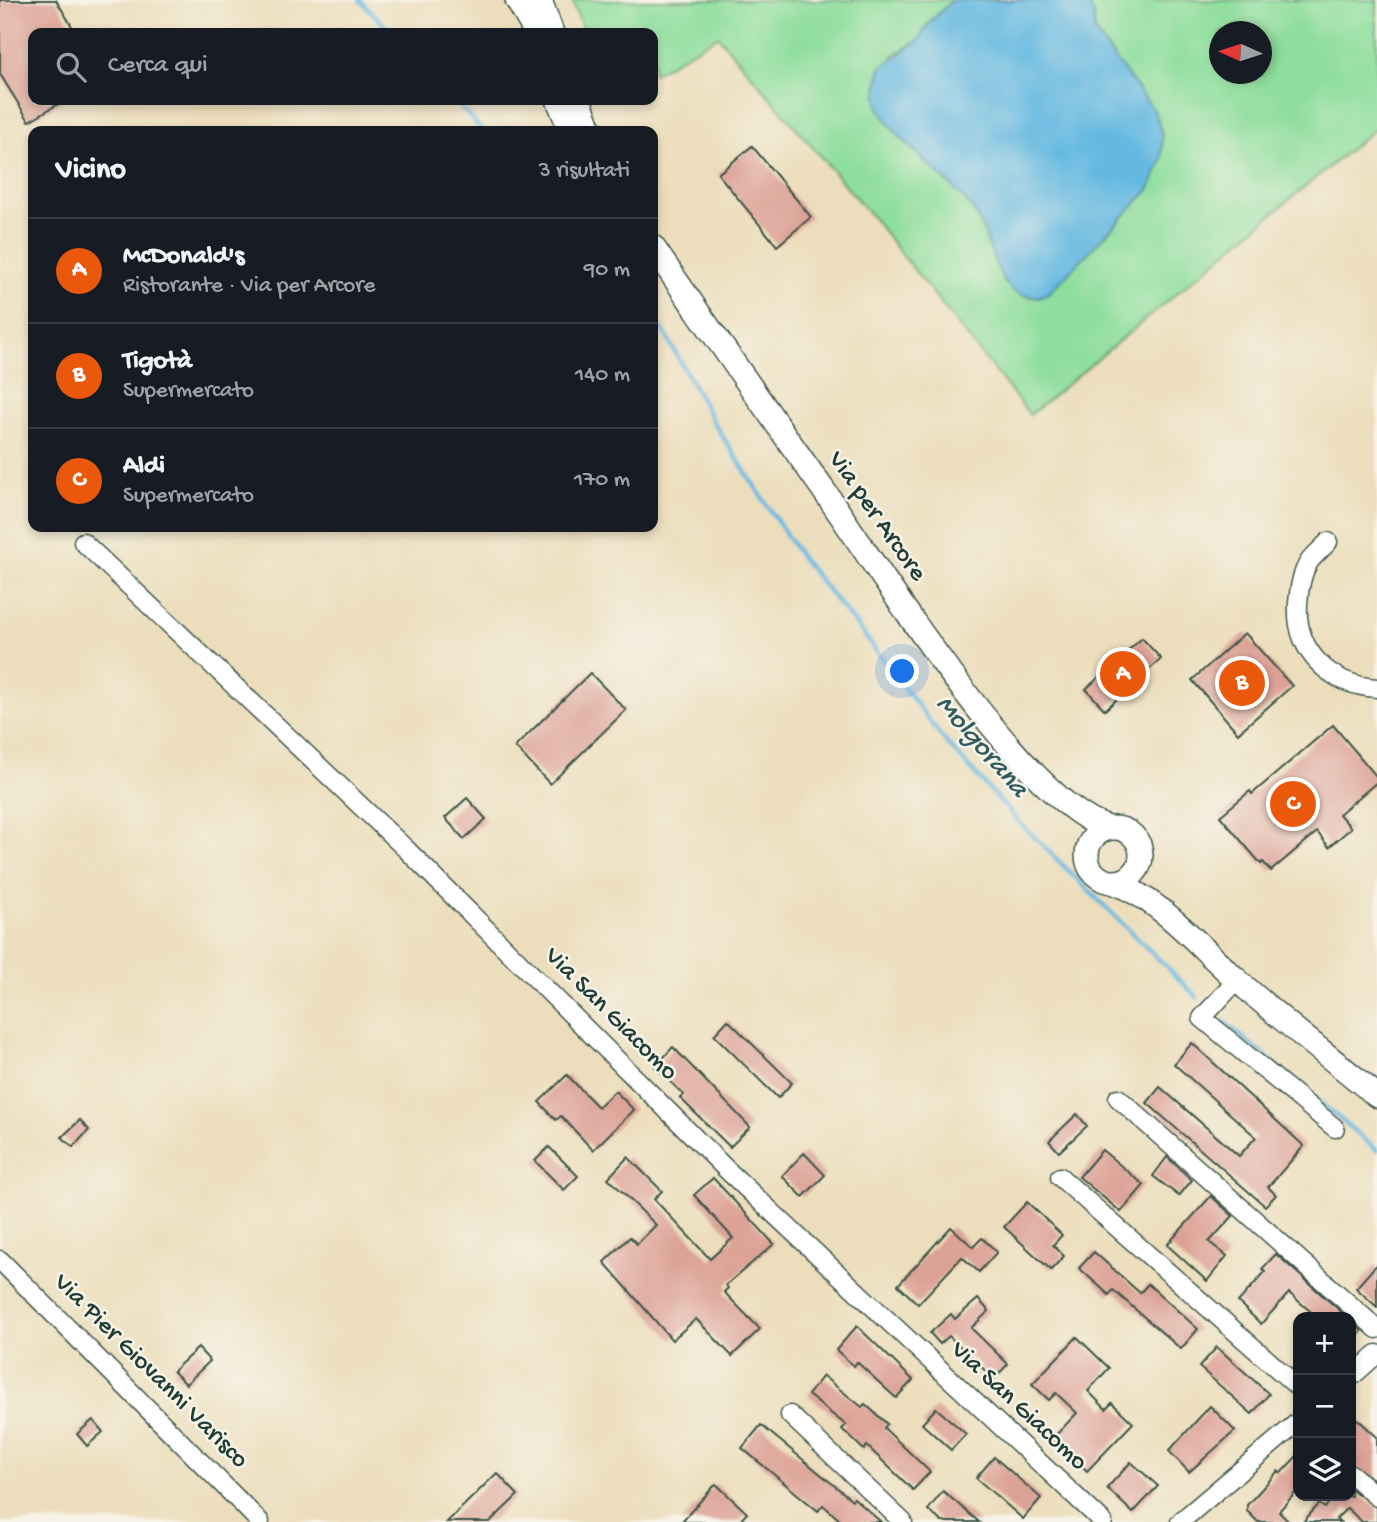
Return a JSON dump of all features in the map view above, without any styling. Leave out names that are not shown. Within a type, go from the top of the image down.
[{"type":"main road","points":[[517,0],[533,28]]},
{"type":"main road","points":[[540,0],[550,28]]},
{"type":"main road","points":[[551,0],[557,28]]},
{"type":"main road","points":[[560,105],[569,126]]},
{"type":"main road","points":[[581,105],[589,126]]},
{"type":"main road","name":"Via per Arcore","points":[[658,254],[978,710],[1067,806],[1096,824],[1109,828]]},
{"type":"main road","name":"Via per Arcore","points":[[1067,806],[1087,848]]},
{"type":"main road","points":[[1177,925],[1144,872],[1133,835],[1126,830],[1109,828],[1095,835],[1087,848],[1090,869],[1100,879],[1131,888],[1177,925],[1237,981],[1377,1096]]},
{"type":"main road","points":[[1114,883],[1134,874],[1141,859]]},
{"type":"street","name":"Via San Giacomo","points":[[83,542],[407,850],[727,1170],[1103,1522]]},
{"type":"street","points":[[1328,542],[1308,563],[1299,586],[1297,622],[1304,646],[1323,668],[1342,679],[1377,688]]},
{"type":"street","points":[[1237,981],[1202,1018],[1335,1128]]},
{"type":"street","points":[[1118,1098],[1377,1329]]},
{"type":"street","points":[[1060,1177],[1293,1383]]},
{"type":"street","name":"Via Pier Giovanni Varisco","points":[[0,1260],[260,1522]]},
{"type":"street","points":[[1353,1375],[1377,1354]]},
{"type":"street","points":[[790,1415],[903,1522]]},
{"type":"street","points":[[1192,1519],[1293,1428]]},
{"type":"street","points":[[1356,1478],[1377,1497]]},
{"type":"green space","points":[[572,0],[952,0],[928,25],[919,40],[893,55],[889,124],[961,193],[976,215],[1011,283],[1022,294],[1040,298],[1159,122],[1095,31],[1094,14],[1085,0],[1377,0],[1377,127],[1030,415],[872,217],[718,36],[658,71],[658,28],[582,28]]},
{"type":"water","points":[[952,0],[1085,0],[1094,14],[1095,32],[1155,112],[1162,135],[1162,160],[1149,190],[1049,293],[1044,295],[1032,297],[1021,294],[1006,284],[974,211],[904,141],[881,112],[877,87],[881,67],[919,40],[927,25]]},
{"type":"building","points":[[0,0],[56,0],[73,28],[28,28],[28,105],[56,105],[29,121],[0,74]]},
{"type":"building","points":[[752,146],[811,217],[777,246],[718,174]]},
{"type":"building","points":[[1245,633],[1292,686],[1238,733],[1192,680]]},
{"type":"building","points":[[1142,638],[1161,659],[1105,710],[1086,689]]},
{"type":"building","points":[[590,673],[626,710],[550,784],[515,747]]},
{"type":"building","points":[[1333,725],[1377,777],[1377,782],[1339,814],[1351,828],[1329,847],[1317,832],[1271,871],[1263,862],[1261,864],[1220,816],[1250,791],[1252,794]]},
{"type":"building","points":[[467,798],[486,819],[464,839],[445,818]]},
{"type":"building","points":[[728,1020],[792,1083],[778,1098],[714,1035]]},
{"type":"building","points":[[1192,1043],[1304,1146],[1268,1187],[1276,1195],[1265,1206],[1147,1103],[1160,1087],[1239,1156],[1256,1137],[1174,1064]]},
{"type":"building","points":[[673,1047],[750,1127],[730,1147],[680,1098],[684,1095],[655,1067]]},
{"type":"building","points":[[567,1075],[598,1107],[615,1091],[634,1110],[593,1150],[561,1116],[556,1120],[539,1102]]},
{"type":"building","points":[[1077,1114],[1087,1126],[1059,1152],[1049,1141]]},
{"type":"building","points":[[80,1120],[89,1130],[73,1147],[62,1137]]},
{"type":"building","points":[[549,1147],[578,1176],[564,1190],[535,1161]]},
{"type":"building","points":[[1102,1150],[1144,1185],[1121,1212],[1079,1177]]},
{"type":"building","points":[[804,1153],[825,1175],[803,1197],[782,1176]]},
{"type":"building","points":[[628,1157],[662,1191],[654,1199],[710,1259],[733,1238],[694,1195],[713,1178],[774,1244],[726,1285],[728,1288],[724,1292],[760,1329],[732,1356],[696,1319],[672,1340],[604,1262],[630,1237],[637,1244],[656,1225],[608,1178]]},
{"type":"building","points":[[1167,1157],[1192,1180],[1179,1196],[1153,1176]]},
{"type":"building","points":[[1211,1196],[1233,1216],[1209,1242],[1227,1256],[1207,1281],[1167,1245]]},
{"type":"building","points":[[1027,1202],[1062,1235],[1053,1245],[1064,1256],[1051,1270],[1004,1227]]},
{"type":"building","points":[[951,1227],[973,1247],[982,1238],[997,1252],[979,1272],[962,1257],[918,1304],[898,1285]]},
{"type":"building","points":[[1094,1252],[1140,1293],[1148,1284],[1198,1329],[1181,1349],[1113,1290],[1109,1295],[1079,1268]]},
{"type":"building","points":[[1276,1254],[1341,1312],[1311,1312],[1289,1293],[1261,1324],[1238,1302],[1265,1272],[1262,1269]]},
{"type":"building","points":[[1377,1264],[1377,1307],[1356,1288]]},
{"type":"building","points":[[978,1299],[989,1311],[971,1328],[1008,1364],[994,1379],[949,1336],[940,1344],[930,1333],[951,1314],[955,1319]]},
{"type":"building","points":[[857,1326],[913,1380],[896,1398],[857,1362],[854,1366],[836,1350]]},
{"type":"building","points":[[1356,1326],[1362,1331],[1356,1339]]},
{"type":"building","points":[[1077,1337],[1109,1368],[1088,1391],[1106,1409],[1112,1403],[1133,1423],[1087,1471],[1053,1438],[1077,1413],[1056,1393],[1049,1400],[1032,1384]]},
{"type":"building","points":[[1217,1347],[1269,1394],[1252,1414],[1199,1367]]},
{"type":"building","points":[[198,1348],[210,1361],[186,1384],[173,1371]]},
{"type":"building","points":[[823,1376],[862,1407],[865,1404],[887,1424],[884,1428],[930,1472],[913,1490],[867,1446],[864,1450],[842,1429],[846,1425],[808,1395]]},
{"type":"building","points":[[1210,1406],[1235,1431],[1189,1472],[1169,1451]]},
{"type":"building","points":[[936,1408],[966,1434],[951,1450],[922,1424]]},
{"type":"building","points":[[1356,1418],[1377,1437],[1377,1475],[1373,1479],[1356,1467]]},
{"type":"building","points":[[93,1420],[103,1432],[87,1446],[77,1434]]},
{"type":"building","points":[[761,1425],[881,1522],[842,1522],[823,1505],[818,1511],[742,1448]]},
{"type":"building","points":[[994,1457],[1041,1498],[1023,1519],[976,1478]]},
{"type":"building","points":[[1293,1460],[1293,1496],[1279,1511],[1290,1522],[1258,1522],[1247,1511],[1247,1505],[1278,1471],[1281,1473]]},
{"type":"building","points":[[1131,1462],[1158,1486],[1133,1513],[1107,1488]]},
{"type":"building","points":[[497,1473],[518,1495],[490,1522],[447,1522]]},
{"type":"building","points":[[716,1484],[747,1513],[739,1522],[681,1522]]},
{"type":"building","points":[[943,1491],[979,1522],[942,1522],[928,1510]]},
{"type":"building","points":[[1356,1493],[1377,1508],[1377,1522],[1362,1522],[1347,1508],[1336,1519],[1340,1522],[1303,1522],[1319,1504],[1325,1508],[1330,1501],[1356,1501]]},
{"type":"waterway","name":"Molgorana","points":[[360,0],[387,28]]},
{"type":"waterway","name":"Molgorana","points":[[459,105],[478,126]]},
{"type":"waterway","name":"Molgorana","points":[[658,324],[714,423],[800,556],[944,740],[1022,825],[1197,997]]},
{"type":"waterway","name":"Molgorana","points":[[1224,1022],[1377,1150]]},
{"type":"place","name":"McDonald's","points":[[1123,674]]},
{"type":"place","name":"Tigotà","points":[[1242,683]]},
{"type":"place","name":"Aldi","points":[[1293,804]]}]
